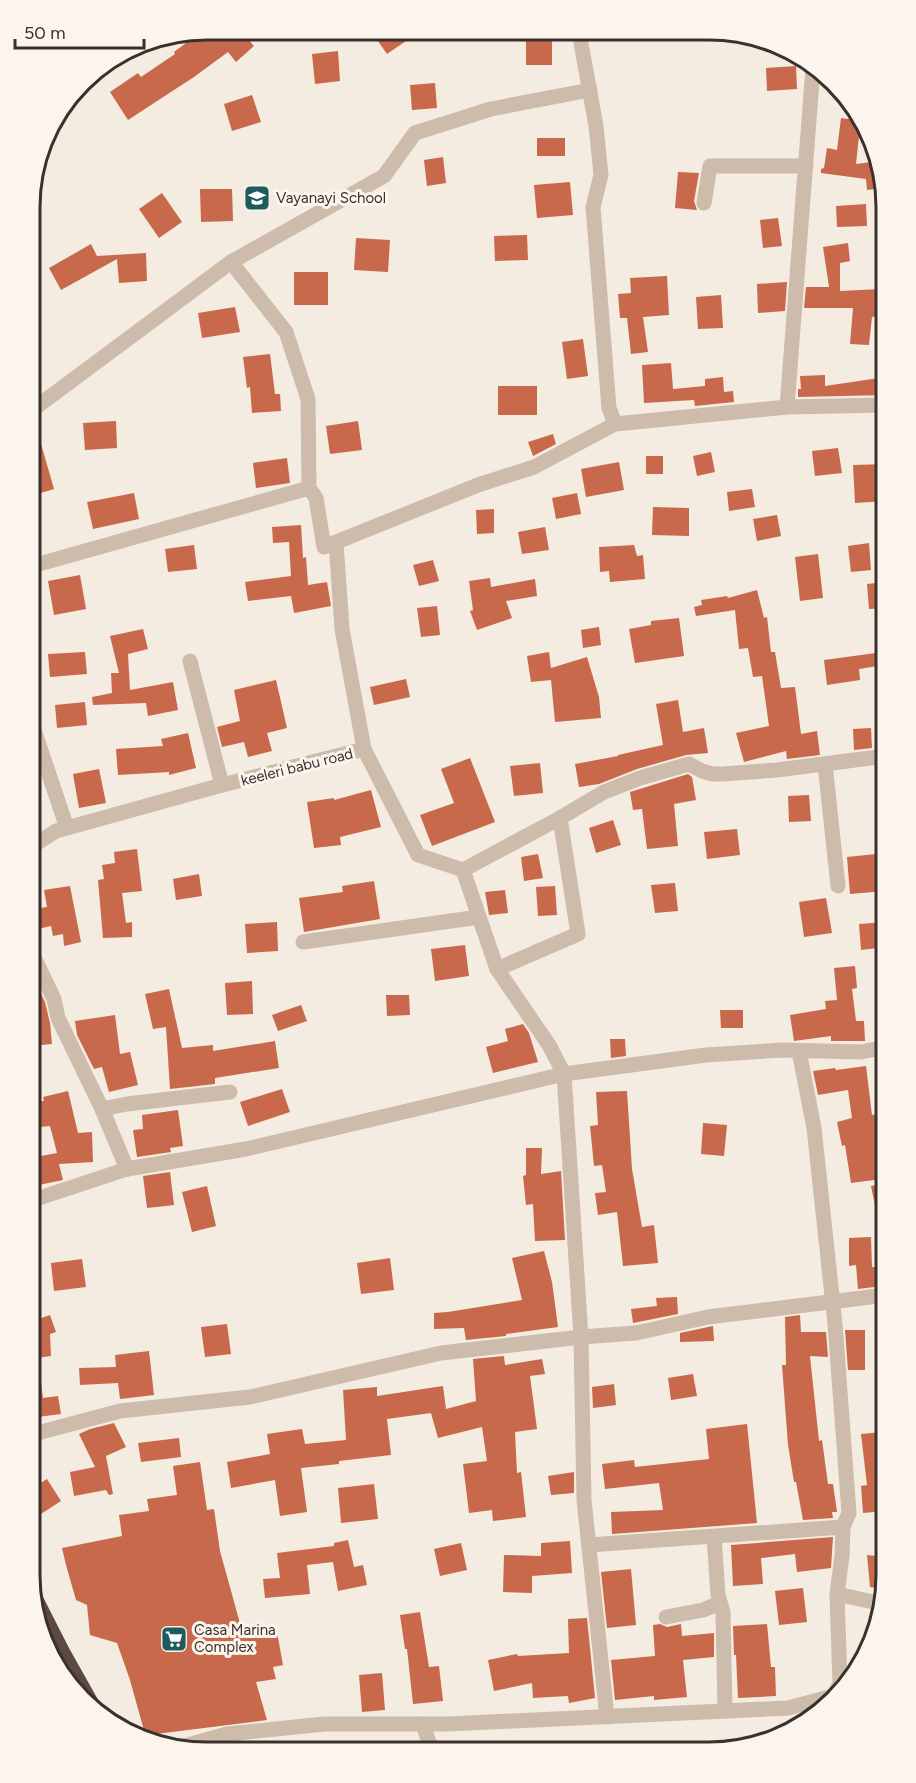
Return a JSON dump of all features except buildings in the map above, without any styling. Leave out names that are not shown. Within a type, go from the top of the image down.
[{"type":"highway","points":[[49,1628],[74,1676]]},
{"type":"street","points":[[581,40],[596,126],[601,175],[593,207],[609,408],[615,424]]},
{"type":"street","points":[[787,407],[812,77]]},
{"type":"street","points":[[40,404],[231,262],[384,176],[415,133],[491,109],[590,90]]},
{"type":"street","points":[[704,202],[710,166],[806,166]]},
{"type":"street","points":[[231,262],[286,332],[308,399],[309,488],[316,498],[324,547],[478,485],[534,467],[615,424],[787,407],[876,405]]},
{"type":"street","points":[[40,564],[309,488]]},
{"type":"street","name":"keeleri babu road","points":[[40,841],[56,831],[364,749],[342,629],[336,542]]},
{"type":"street","points":[[190,661],[222,785]]},
{"type":"street","points":[[40,748],[67,828]]},
{"type":"street","points":[[364,749],[418,855],[463,870],[604,792],[640,778],[689,764],[702,771],[722,774],[876,757]]},
{"type":"street","points":[[825,764],[838,886]]},
{"type":"street","points":[[497,969],[578,934],[560,818]]},
{"type":"street","points":[[463,870],[497,969],[549,1045],[564,1074],[581,1337],[584,1500],[607,1717]]},
{"type":"street","points":[[303,942],[479,916]]},
{"type":"street","points":[[40,970],[54,999],[58,1018],[102,1109],[127,1169]]},
{"type":"street","points":[[40,1198],[127,1169],[246,1149],[564,1074],[706,1055],[799,1051],[861,1052],[875,1049]]},
{"type":"street","points":[[799,1051],[814,1128],[832,1302],[849,1513],[843,1527],[837,1594],[840,1678]]},
{"type":"street","points":[[102,1109],[230,1092]]},
{"type":"street","points":[[40,1432],[120,1411],[250,1397],[441,1353],[636,1333],[708,1317],[875,1296]]},
{"type":"street","points":[[589,1545],[843,1527]]},
{"type":"street","points":[[714,1537],[718,1595],[723,1612],[725,1711]]},
{"type":"street","points":[[837,1594],[873,1602]]},
{"type":"street","points":[[666,1617],[703,1610],[720,1603]]},
{"type":"street","points":[[200,1742],[227,1734],[324,1724],[423,1724],[607,1717],[788,1708],[821,1699]]},
{"type":"street","points":[[423,1724],[429,1742]]},
{"type":"place","name":"Vayanayi School","points":[[257,198]]},
{"type":"place","name":"Casa Marina Complex","points":[[174,1639]]}]
